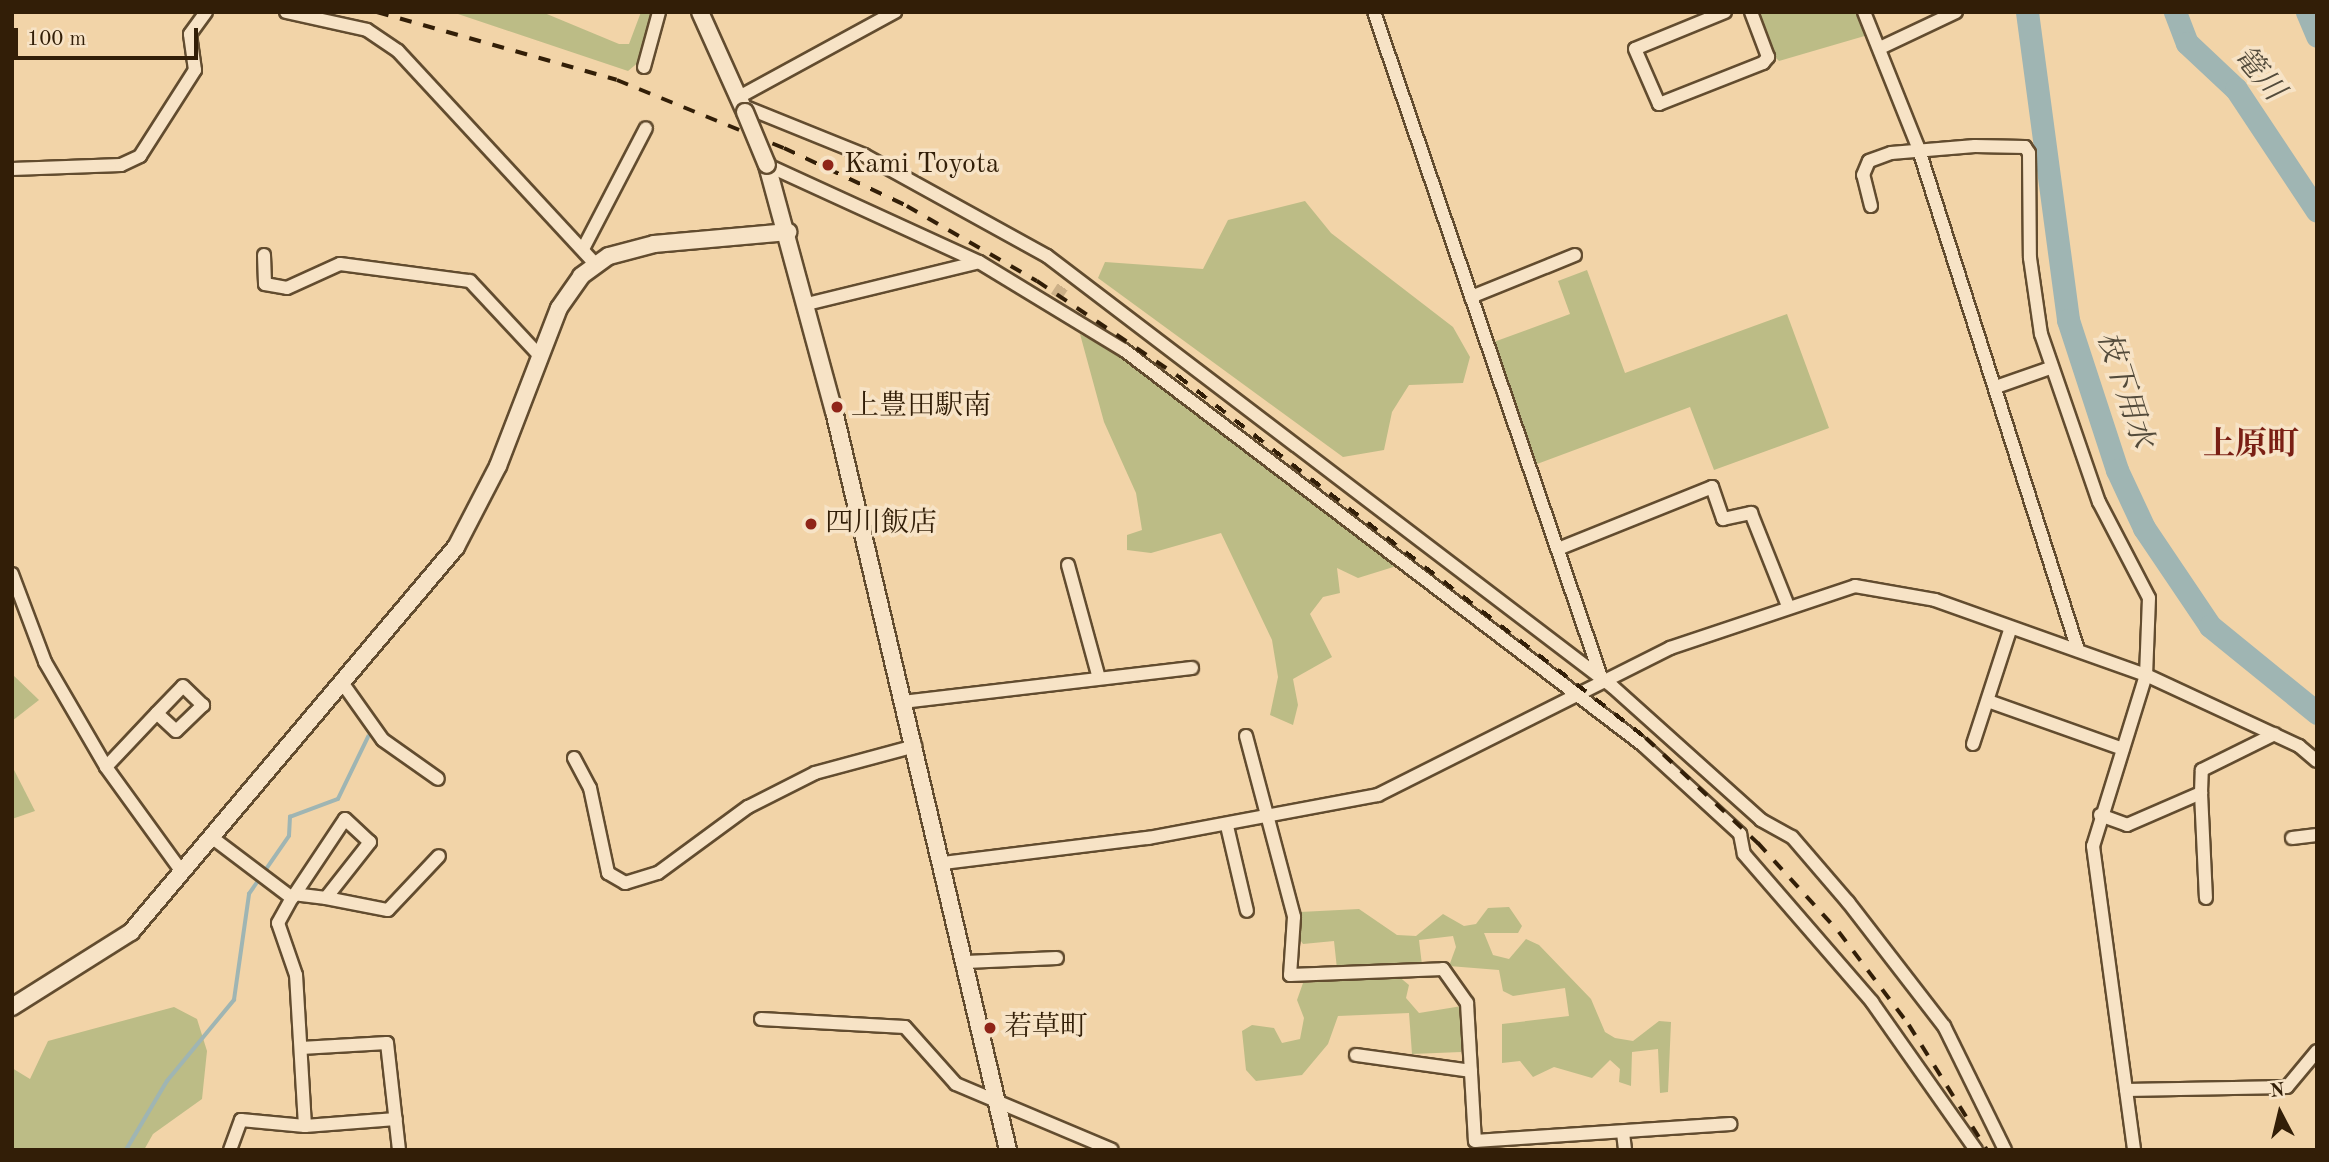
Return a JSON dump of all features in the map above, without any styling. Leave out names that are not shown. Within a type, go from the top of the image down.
[{"type":"street","points":[[12,169],[121,165],[139,156],[195,70],[190,33],[206,12]]},
{"type":"street","points":[[286,12],[367,30],[398,51],[595,264]]},
{"type":"street","points":[[644,67],[659,12]]},
{"type":"street","points":[[700,12],[767,165],[788,232],[915,746],[999,1101],[1008,1150]]},
{"type":"street","points":[[742,105],[895,12]]},
{"type":"street","points":[[1374,12],[1602,680]]},
{"type":"street","points":[[1725,12],[1634,48],[1659,104],[1763,63],[1768,57],[1751,12]]},
{"type":"street","points":[[1864,12],[1918,147],[2078,650]]},
{"type":"street","points":[[1880,48],[1956,12]]},
{"type":"street","points":[[742,105],[864,155],[1068,277],[1602,680],[1761,820],[1792,837],[1848,902],[1944,1026],[2005,1150]]},
{"type":"street","points":[[583,249],[646,128]]},
{"type":"street","points":[[1871,206],[1863,183],[1869,161],[1918,147],[2025,147],[2029,153],[2030,258],[2050,368],[2099,502],[2149,598],[2146,675],[2100,815],[2093,852],[2134,1150]]},
{"type":"street","points":[[767,165],[979,262],[1054,301],[1366,530],[1576,696],[1643,744],[1740,834],[1744,854],[1872,1002],[1976,1150]]},
{"type":"street","points":[[12,1007],[131,932],[456,547],[498,466],[567,293],[595,264],[654,244],[788,232]]},
{"type":"street","points":[[264,255],[265,284],[287,288],[340,264],[470,281],[541,356]]},
{"type":"street","points":[[1471,297],[1575,255]]},
{"type":"street","points":[[807,304],[979,262]]},
{"type":"street","points":[[1996,387],[2050,368]]},
{"type":"street","points":[[1558,549],[1712,487],[1723,519],[1751,513],[1788,606]]},
{"type":"street","points":[[1068,565],[1099,678]]},
{"type":"street","points":[[12,574],[45,662],[106,767],[182,872]]},
{"type":"street","points":[[943,863],[1227,826],[1378,795],[1670,648],[1835,589],[1879,586],[2078,650],[2146,675],[2274,734],[2317,761]]},
{"type":"street","points":[[1973,744],[2010,630]]},
{"type":"street","points":[[902,702],[1192,668]]},
{"type":"street","points":[[341,681],[383,740],[438,779]]},
{"type":"street","points":[[1988,701],[2123,749]]},
{"type":"street","points":[[106,767],[157,713]]},
{"type":"street","points":[[2206,898],[2202,770],[2274,734]]},
{"type":"street","points":[[1246,736],[1294,917],[1290,975],[1443,969],[1467,1003],[1479,1143],[1730,1124]]},
{"type":"street","points":[[574,758],[590,788],[608,873],[625,883],[658,873],[748,807],[815,773],[915,746]]},
{"type":"street","points":[[2100,815],[2127,825],[2201,793]]},
{"type":"street","points":[[305,1126],[296,975],[278,923],[345,819],[370,842],[326,898]]},
{"type":"street","points":[[1227,826],[1247,911]]},
{"type":"street","points":[[2291,838],[2317,835]]},
{"type":"street","points":[[211,836],[294,896],[326,898],[388,910],[439,856]]},
{"type":"street","points":[[966,962],[1057,958]]},
{"type":"street","points":[[761,1019],[905,1027],[956,1084],[1112,1150]]},
{"type":"street","points":[[301,1048],[387,1043],[399,1150]]},
{"type":"street","points":[[2126,1090],[2287,1087],[2317,1051]]},
{"type":"street","points":[[1356,1055],[1471,1071]]},
{"type":"street","points":[[230,1150],[241,1120],[305,1126],[396,1119]]},
{"type":"street","points":[[1623,1133],[1625,1150]]},
{"type":"green space","points":[[452,12],[542,12],[619,44],[629,44],[641,12],[654,12],[640,61],[628,71]]},
{"type":"green space","points":[[1751,12],[1856,12],[1868,35],[1779,61],[1763,45]]},
{"type":"green space","points":[[1305,201],[1331,233],[1453,327],[1470,357],[1463,383],[1409,385],[1392,412],[1384,450],[1343,457],[1098,278],[1105,262],[1203,269],[1228,220]]},
{"type":"green space","points":[[1587,270],[1625,373],[1787,314],[1829,428],[1714,470],[1690,407],[1537,464],[1491,343],[1570,314],[1558,281]]},
{"type":"green space","points":[[1080,334],[1126,359],[1403,564],[1358,578],[1337,568],[1340,593],[1323,597],[1310,614],[1332,657],[1293,679],[1298,705],[1293,725],[1270,715],[1278,677],[1272,640],[1221,533],[1151,553],[1127,550],[1127,535],[1142,530],[1136,493],[1104,422]]},
{"type":"green space","points":[[12,674],[39,700],[12,721]]},
{"type":"green space","points":[[12,766],[35,811],[12,819]]},
{"type":"green space","points":[[1509,907],[1522,926],[1518,933],[1484,933],[1493,955],[1509,959],[1526,939],[1539,945],[1591,999],[1605,1032],[1615,1038],[1633,1041],[1659,1021],[1671,1022],[1668,1092],[1660,1093],[1658,1049],[1632,1052],[1631,1086],[1619,1082],[1620,1069],[1610,1060],[1592,1078],[1554,1067],[1533,1077],[1520,1061],[1502,1063],[1502,1024],[1569,1016],[1565,988],[1513,996],[1503,991],[1499,970],[1449,966],[1456,947],[1453,936],[1419,940],[1422,965],[1337,969],[1334,941],[1303,944],[1299,938],[1300,912],[1359,909],[1397,935],[1416,936],[1443,914],[1464,926],[1476,924],[1488,908]]},
{"type":"green space","points":[[1397,975],[1409,985],[1406,998],[1419,1013],[1462,1006],[1461,1052],[1412,1054],[1409,1013],[1338,1016],[1328,1044],[1302,1075],[1256,1081],[1246,1070],[1242,1031],[1252,1025],[1274,1028],[1282,1043],[1300,1039],[1304,1018],[1297,1000],[1303,983]]},
{"type":"green space","points":[[174,1007],[197,1019],[207,1051],[202,1099],[153,1134],[144,1150],[12,1150],[12,1068],[30,1079],[48,1041]]},
{"type":"waterway","name":"枝下用水","points":[[2027,12],[2068,320],[2117,470],[2144,528],[2210,626],[2317,713]]},
{"type":"waterway","name":"篭川","points":[[2175,12],[2187,43],[2236,89],[2317,211]]},
{"type":"waterway","points":[[2307,12],[2317,36]]},
{"type":"waterway","points":[[126,1150],[167,1081],[234,1000],[249,894],[289,836],[290,817],[338,799],[368,737]]},
{"type":"tunnel","points":[[1056,297],[1065,283]]},
{"type":"railway","points":[[377,12],[617,80],[784,148],[907,206],[1037,281],[1178,376],[1646,738],[1758,843],[1839,932],[1909,1025],[1987,1150]]},
{"type":"place","name":"Kami Toyota","points":[[828,165]]},
{"type":"place","name":"上豊田駅南","points":[[837,407]]},
{"type":"place","name":"四川飯店","points":[[811,524]]},
{"type":"place","name":"若草町","points":[[990,1028]]},
{"type":"district","name":"上原町","points":[[2251,446]]}]
